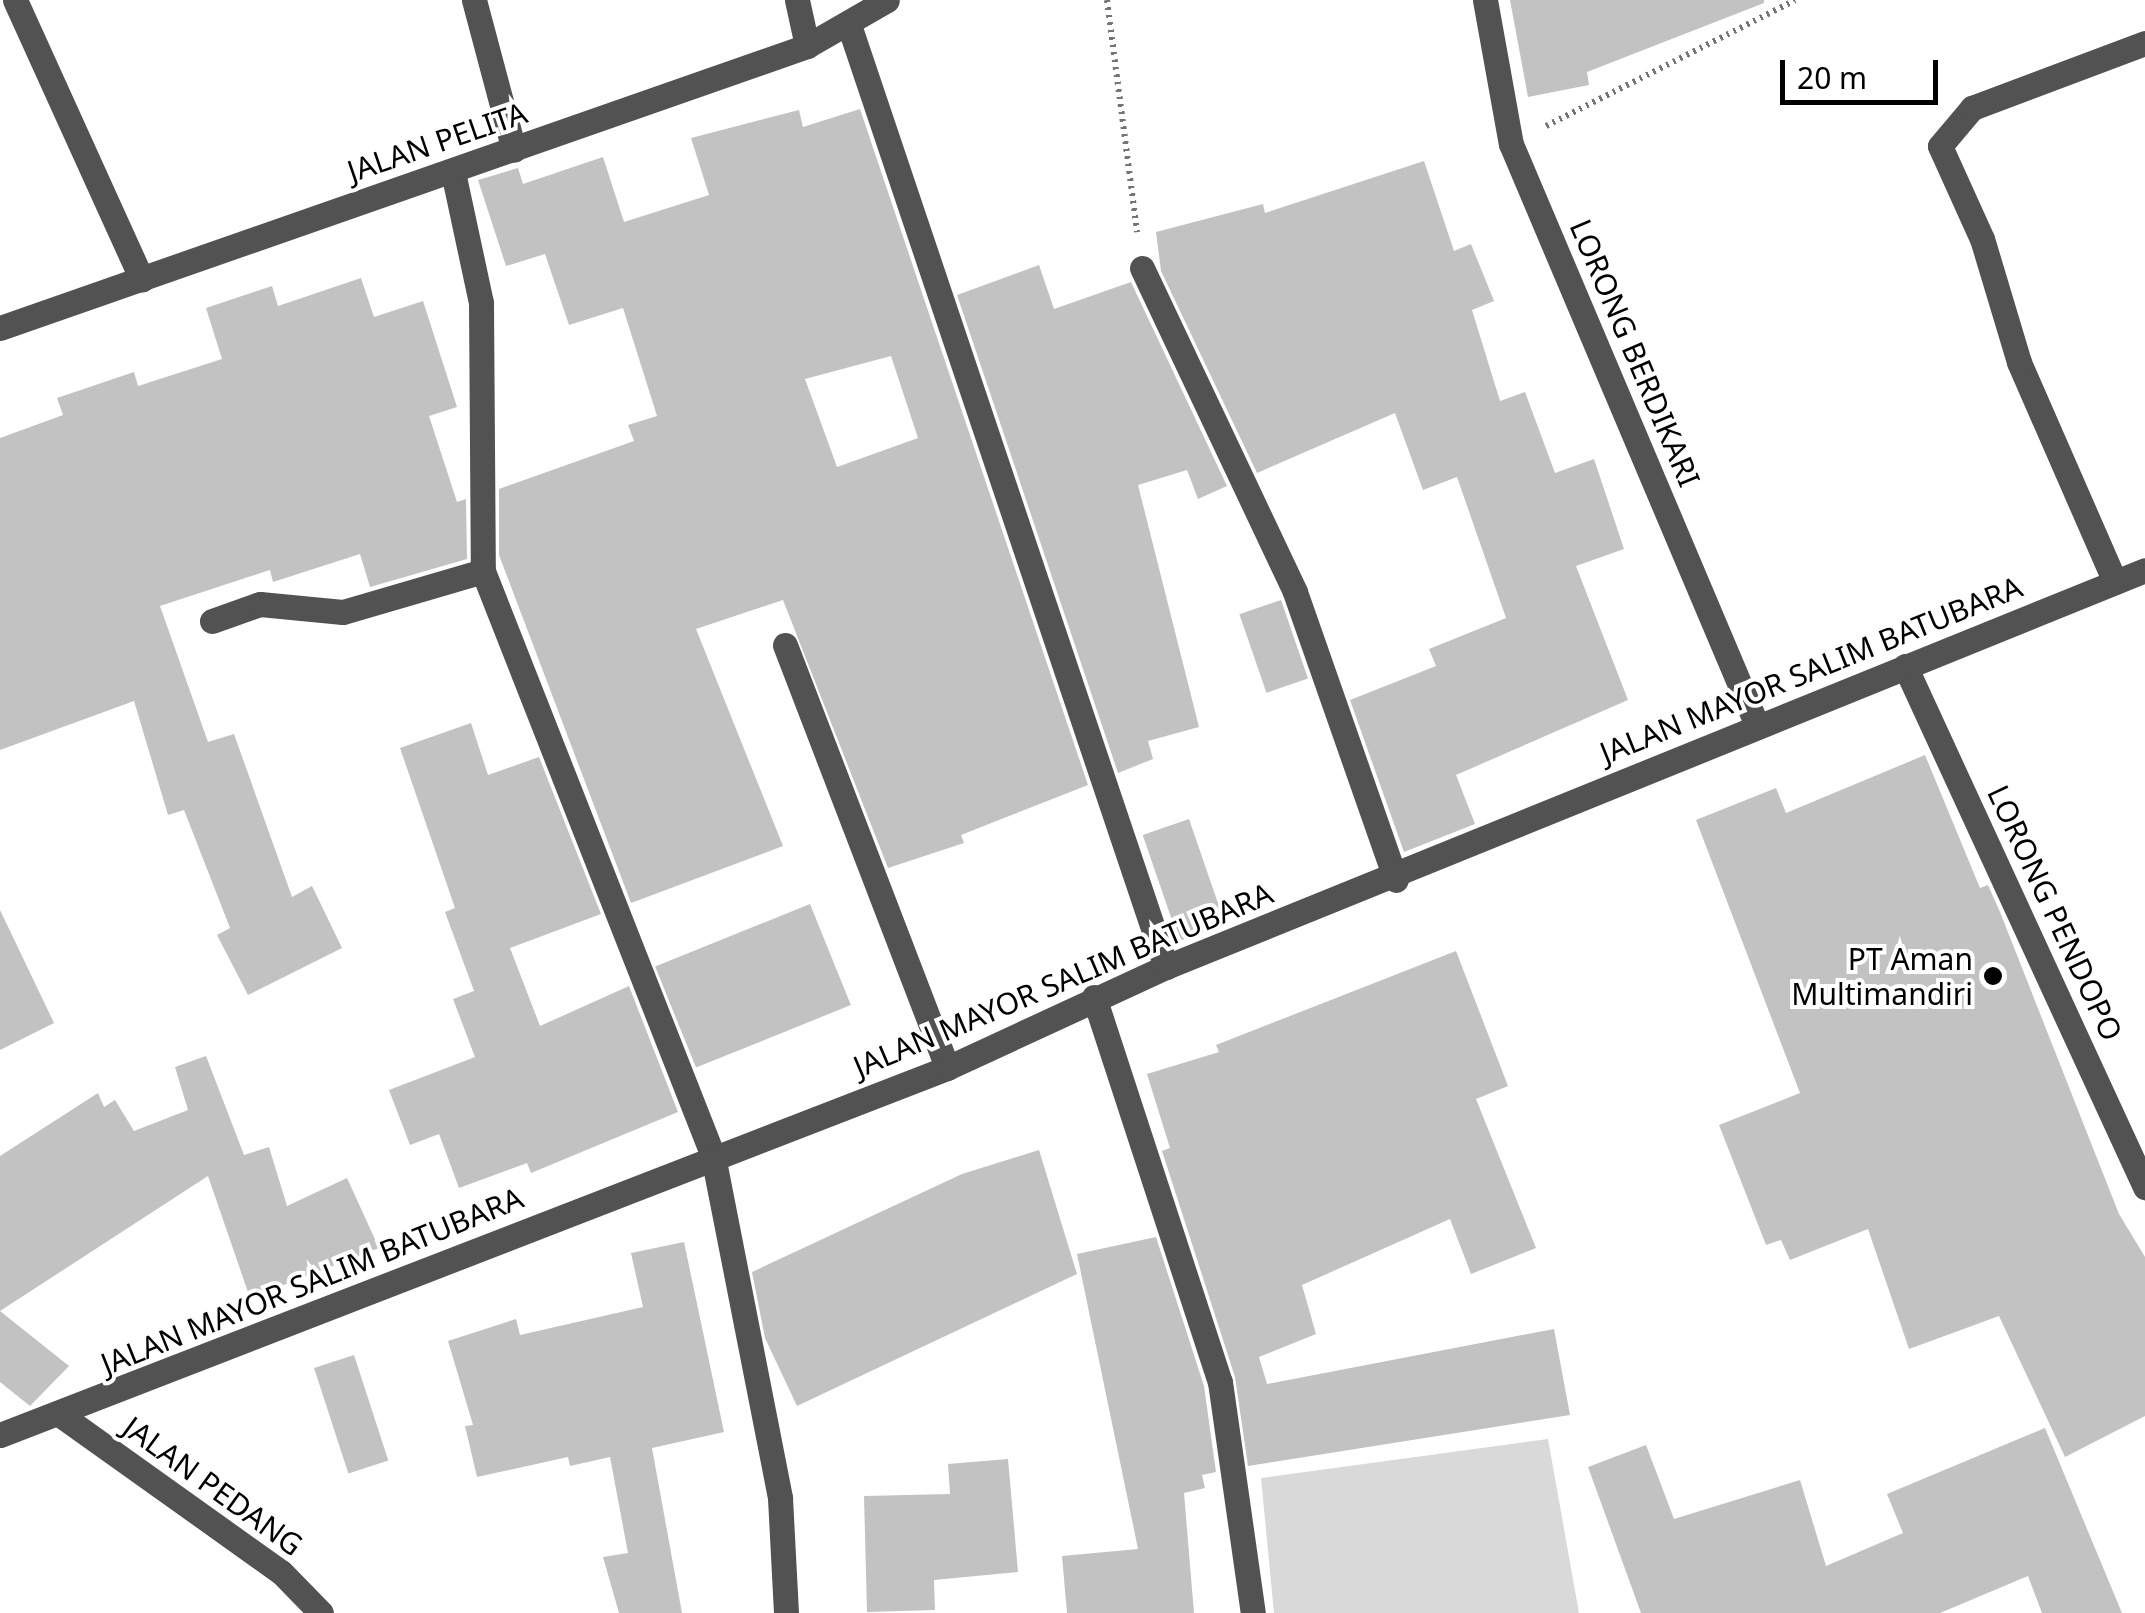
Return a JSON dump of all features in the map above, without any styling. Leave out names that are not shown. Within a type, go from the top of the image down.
[{"type":"street","points":[[15,0],[142,280]]},
{"type":"street","points":[[474,0],[514,150]]},
{"type":"street","points":[[797,0],[808,46]]},
{"type":"street","name":"JALAN PELITA","points":[[0,328],[808,46],[850,28],[887,0]]},
{"type":"street","name":"LORONG BERDIKARI","points":[[1486,0],[1511,144],[1756,723]]},
{"type":"street","points":[[850,28],[1166,967]]},
{"type":"street","points":[[2115,582],[2018,362],[1982,239],[1940,146],[1972,108],[2145,42]]},
{"type":"street","points":[[453,172],[481,303],[483,571],[712,1156],[780,1498],[786,1613]]},
{"type":"street","points":[[1142,268],[1295,592],[1396,880]]},
{"type":"street","name":"JALAN MAYOR SALIM BATUBARA","points":[[0,1435],[62,1416],[712,1156],[947,1068],[1166,967],[1396,880],[1756,723],[2145,570]]},
{"type":"street","points":[[212,621],[260,604],[343,612],[483,571]]},
{"type":"street","points":[[785,645],[947,1068]]},
{"type":"street","name":"LORONG PENDOPO","points":[[1905,666],[2145,1187]]},
{"type":"street","points":[[1094,997],[1220,1382],[1253,1613]]},
{"type":"street","name":"JALAN PEDANG","points":[[62,1416],[281,1572],[321,1613]]},
{"type":"path","points":[[1106,0],[1142,268]]},
{"type":"path","points":[[1511,144],[1795,0]]},
{"type":"shaded area","points":[[1548,1439],[1579,1613],[1274,1613],[1261,1478]]},
{"type":"building","points":[[1510,0],[1764,3],[1587,72],[1589,85],[1528,97]]},
{"type":"building","points":[[860,109],[1088,785],[961,835],[964,843],[888,868],[783,600],[696,629],[783,846],[631,903],[499,555],[499,489],[634,441],[628,425],[657,416],[623,308],[569,325],[545,254],[506,266],[478,180],[518,168],[523,184],[603,157],[624,222],[709,195],[691,138],[799,110],[803,127]],"holes":[[[891,356],[918,438],[837,467],[805,379]]]},
{"type":"building","points":[[1424,161],[1454,251],[1471,244],[1494,301],[1472,310],[1500,401],[1525,392],[1555,473],[1594,459],[1624,549],[1576,566],[1628,700],[1456,775],[1475,824],[1404,852],[1350,700],[1436,666],[1429,649],[1506,618],[1457,477],[1423,490],[1395,413],[1257,473],[1161,271],[1156,232],[1263,204],[1265,213]]},
{"type":"building","points":[[1039,265],[1054,309],[1131,282],[1227,486],[1198,499],[1187,470],[1138,485],[1199,727],[1148,741],[1153,759],[1118,773],[957,295]]},
{"type":"building","points":[[361,278],[374,317],[423,301],[457,407],[429,416],[457,502],[466,499],[467,559],[370,587],[360,554],[273,582],[270,570],[160,606],[208,742],[234,734],[292,897],[312,886],[342,948],[248,995],[217,935],[230,928],[184,810],[168,815],[134,701],[0,750],[0,438],[63,415],[57,398],[134,372],[138,386],[222,359],[206,308],[272,286],[278,306]]},
{"type":"building","points":[[1281,600],[1308,678],[1266,693],[1239,614]]},
{"type":"building","points":[[471,723],[488,775],[539,757],[601,914],[510,948],[540,1026],[629,986],[678,1112],[531,1173],[527,1163],[459,1188],[439,1134],[410,1145],[389,1090],[475,1057],[453,999],[474,991],[445,912],[455,908],[400,748]]},
{"type":"building","points":[[1925,755],[1980,888],[1988,885],[2000,912],[2119,1214],[2145,1257],[2145,1416],[2065,1457],[1999,1316],[1909,1349],[1868,1229],[1790,1260],[1781,1240],[1766,1245],[1719,1125],[1800,1093],[1696,820],[1776,788],[1786,813]]},
{"type":"building","points":[[1189,819],[1225,925],[1179,941],[1143,835]]},
{"type":"building","points":[[810,904],[851,1005],[696,1068],[655,967]]},
{"type":"building","points":[[0,910],[54,1023],[0,1050]]},
{"type":"building","points":[[1456,951],[1508,1086],[1476,1099],[1536,1248],[1471,1274],[1450,1219],[1302,1285],[1316,1334],[1259,1357],[1267,1384],[1554,1329],[1570,1415],[1248,1466],[1235,1377],[1162,1151],[1170,1148],[1147,1074],[1219,1052],[1216,1045]]},
{"type":"building","points":[[206,1056],[244,1155],[269,1147],[287,1206],[347,1178],[379,1248],[250,1298],[208,1176],[0,1311],[0,1156],[98,1093],[104,1107],[115,1100],[134,1131],[188,1110],[175,1067]]},
{"type":"building","points":[[1039,1150],[1077,1274],[797,1406],[765,1338],[752,1272],[962,1174]]},
{"type":"building","points":[[1156,1237],[1204,1386],[1216,1472],[1202,1475],[1205,1488],[1184,1493],[1194,1613],[1067,1613],[1062,1556],[1138,1549],[1077,1254]]},
{"type":"building","points":[[684,1242],[724,1432],[652,1448],[682,1613],[619,1613],[603,1557],[628,1553],[610,1457],[570,1466],[568,1457],[477,1477],[465,1426],[473,1425],[448,1341],[516,1319],[520,1335],[643,1307],[631,1253]]},
{"type":"building","points":[[0,1311],[69,1366],[30,1406],[0,1382]]},
{"type":"building","points":[[354,1355],[388,1461],[348,1474],[314,1368]]},
{"type":"building","points":[[2045,1428],[2122,1613],[2042,1613],[2028,1576],[1940,1613],[1641,1613],[1588,1467],[1646,1445],[1674,1519],[1800,1480],[1826,1566],[1903,1533],[1887,1494]]},
{"type":"building","points":[[1008,1459],[1018,1572],[934,1580],[935,1610],[867,1612],[864,1496],[950,1494],[948,1464]]},
{"type":"place","name":"PT Aman Multimandiri","points":[[1993,976]]}]
